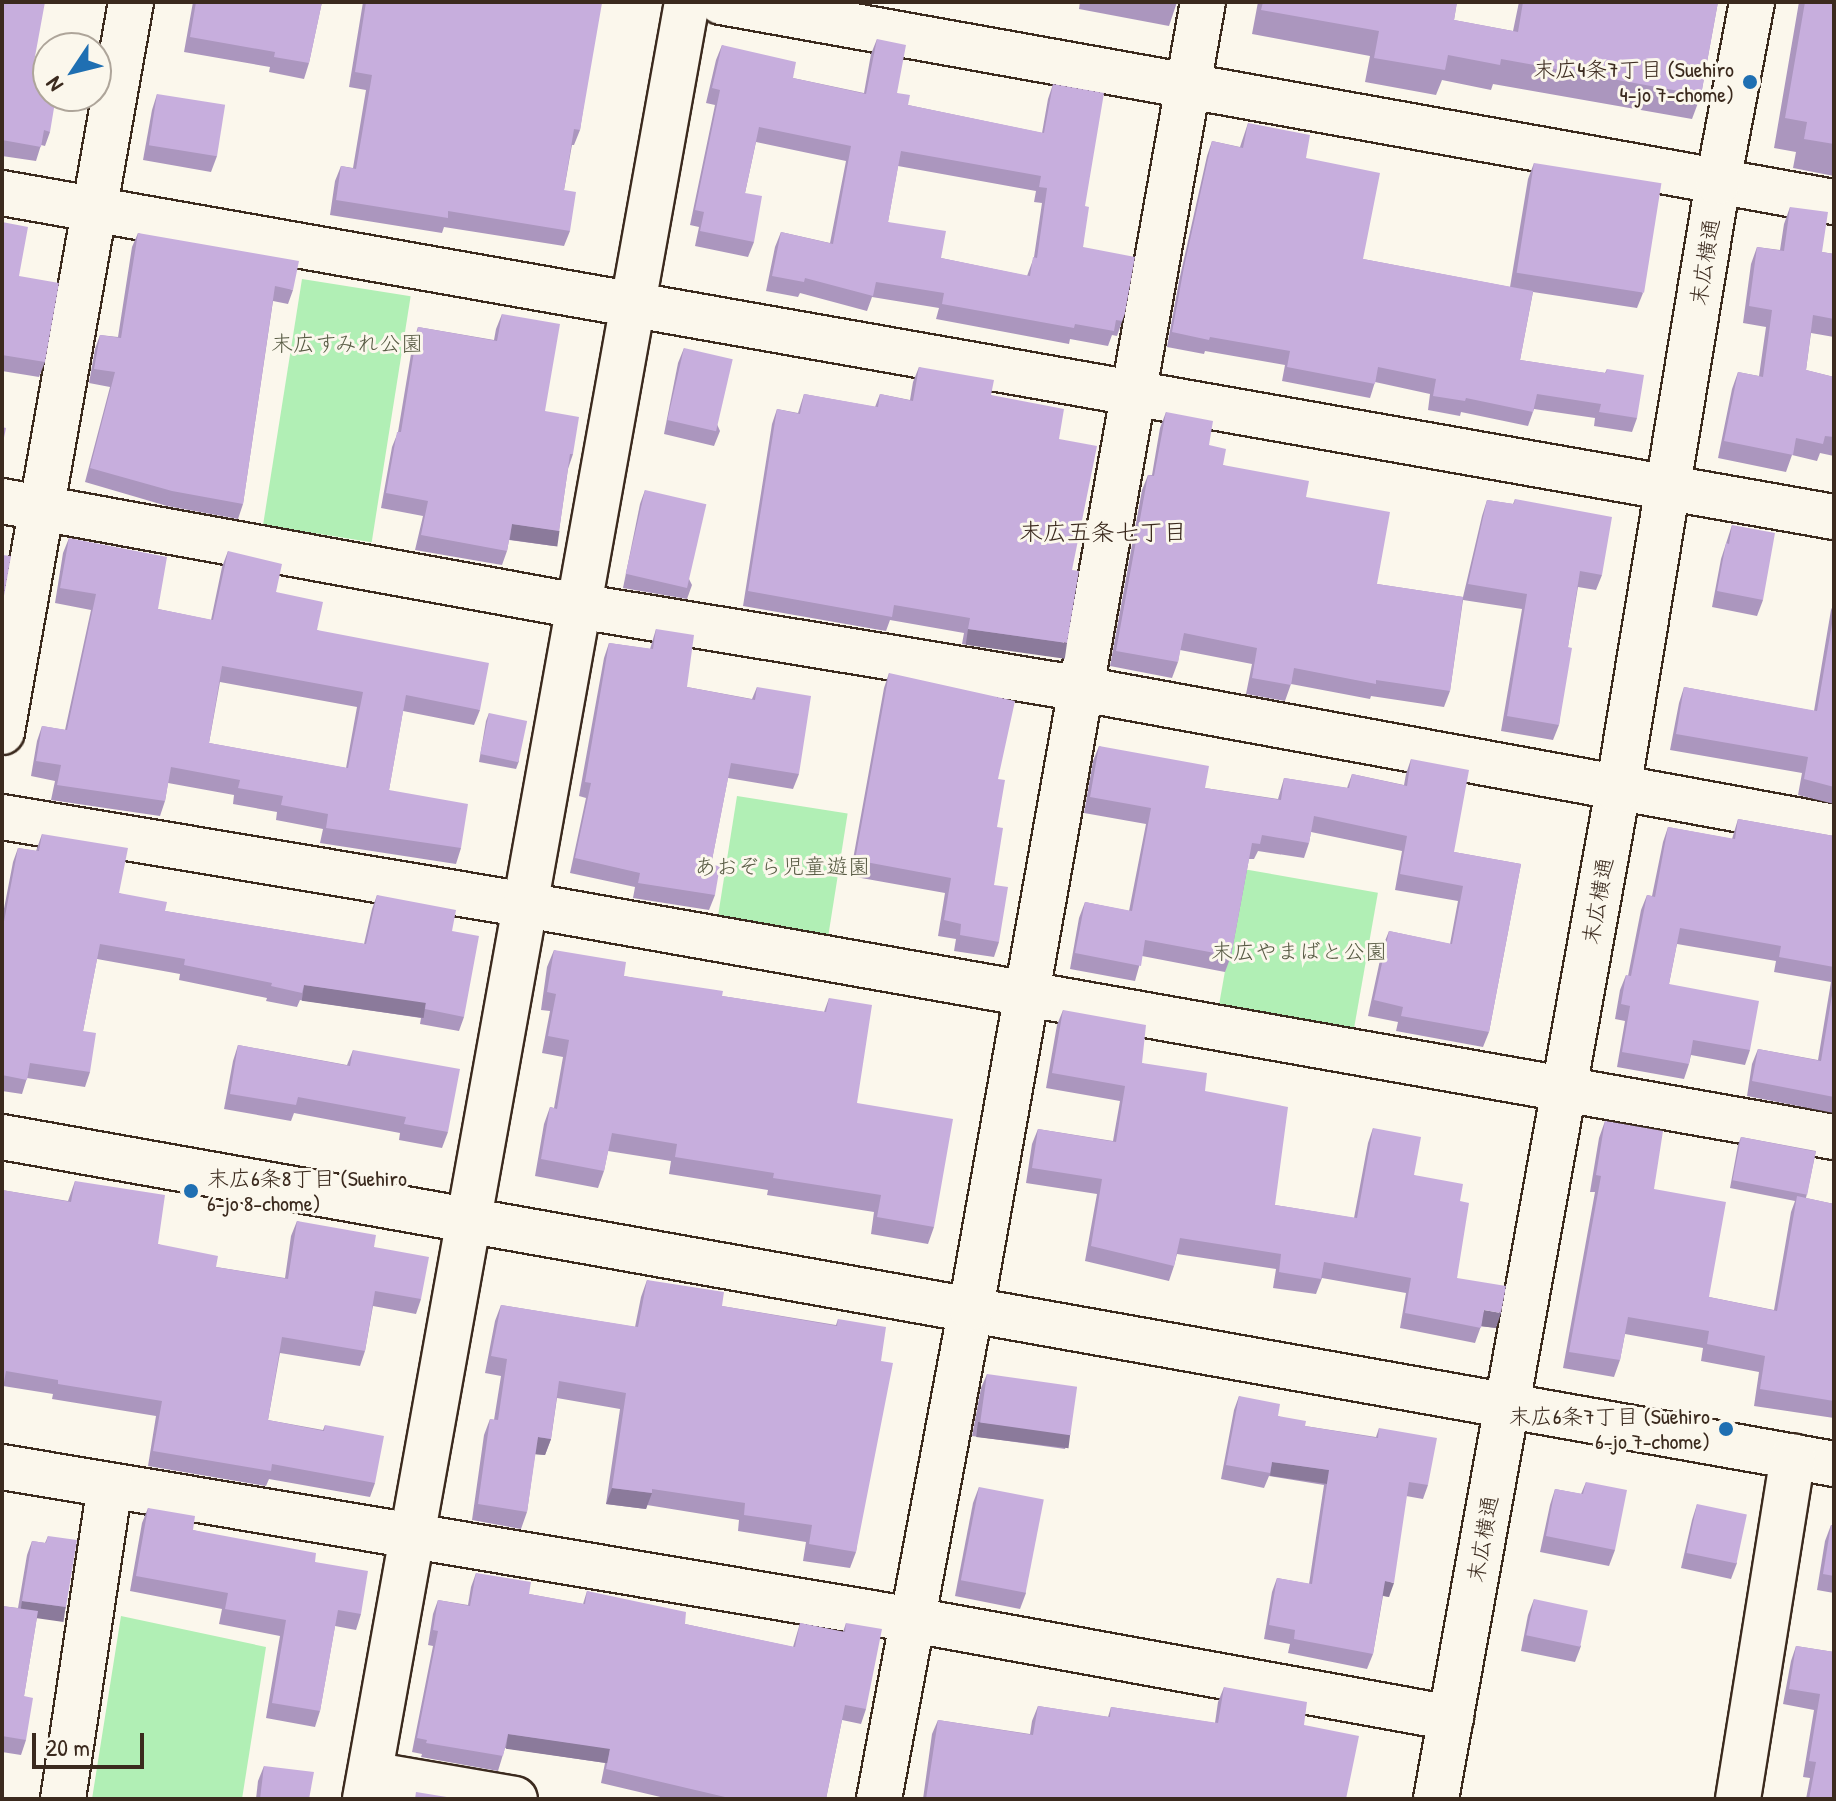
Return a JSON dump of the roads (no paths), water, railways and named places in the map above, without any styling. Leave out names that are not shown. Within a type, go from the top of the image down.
[{"type":"street","points":[[2,732],[21,504],[94,210],[131,2]]},
{"type":"street","points":[[515,1799],[368,1786],[687,2]]},
{"type":"street","points":[[721,2],[1834,202]]},
{"type":"street","points":[[879,1799],[971,1308],[1203,2]]},
{"type":"street","name":"末広横通","points":[[1436,1799],[1618,790],[1718,182],[1752,2]]},
{"type":"street","points":[[2,193],[632,301],[1834,517]]},
{"type":"street","points":[[21,504],[578,606],[1082,689],[1618,790],[1834,827]]},
{"type":"street","points":[[2,817],[526,905],[1834,1137]]},
{"type":"street","points":[[2,1137],[1508,1403],[1814,1460],[1738,1799]]},
{"type":"street","points":[[2,1467],[913,1620],[1451,1718]]},
{"type":"street","points":[[63,1799],[110,1486]]},
{"type":"place","name":"末広4条7丁目 (Suehiro 4-jo 7-chome)","points":[[1750,82]]},
{"type":"place","name":"末広6条8丁目 (Suehiro 6-jo 8-chome)","points":[[191,1191]]},
{"type":"place","name":"末広6条7丁目 (Suehiro 6-jo 7-chome)","points":[[1726,1429]]},
{"type":"district","name":"末広五条七丁目","points":[[1103,532]]},
{"type":"park label","name":"末広すみれ公園","points":[[347,344]]},
{"type":"park label","name":"あおぞら児童遊園","points":[[782,867]]},
{"type":"park label","name":"末広やまばと公園","points":[[1299,952]]}]
